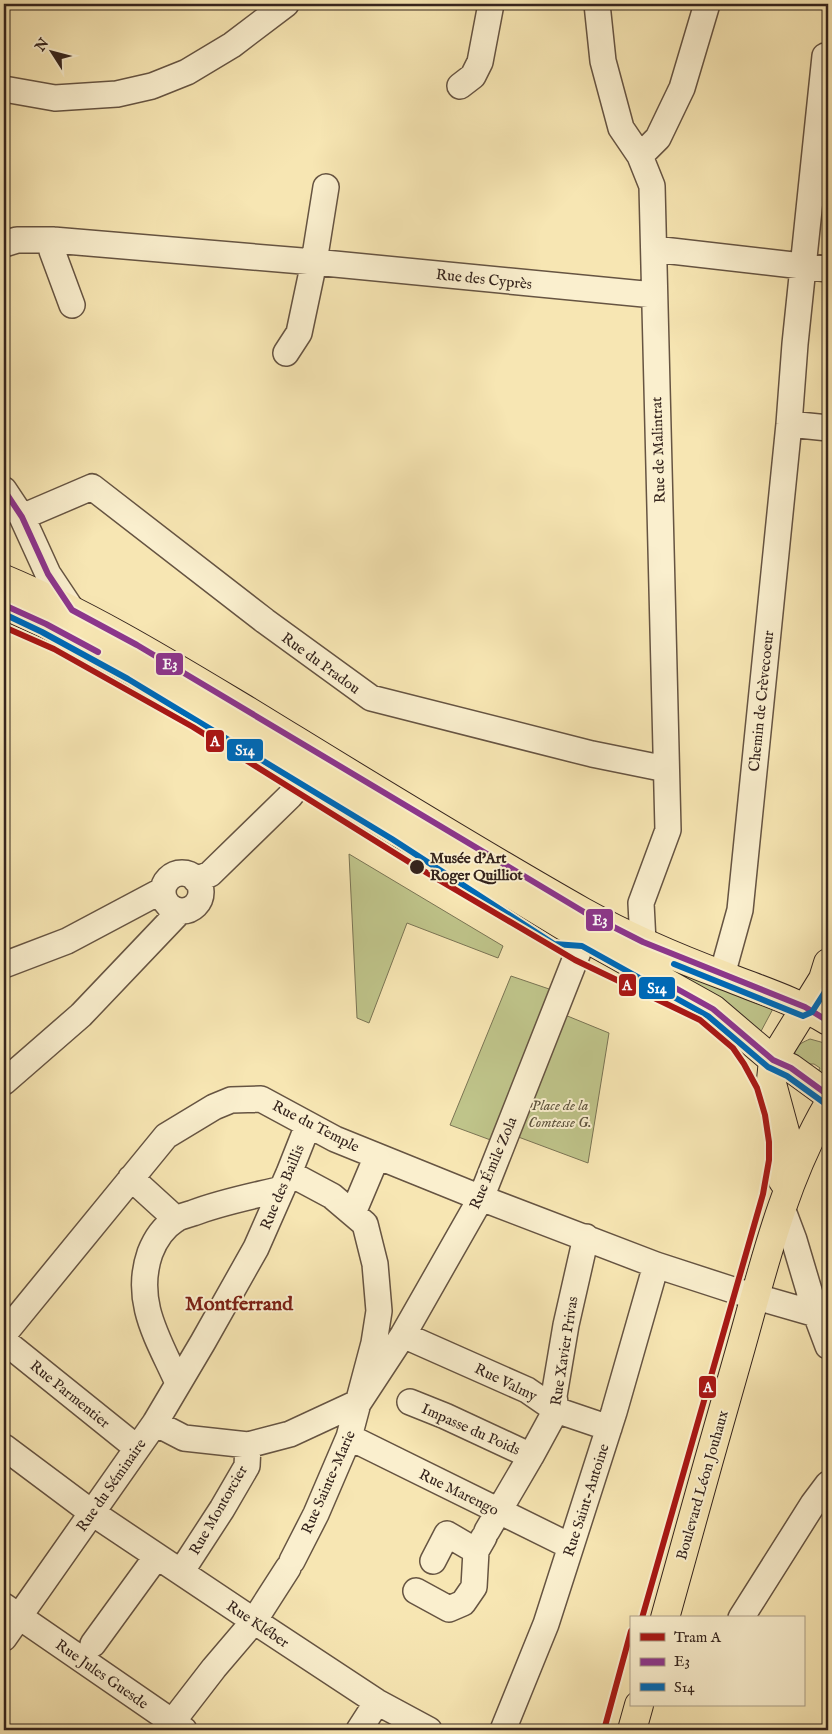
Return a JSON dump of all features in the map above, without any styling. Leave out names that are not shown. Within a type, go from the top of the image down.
[{"type":"main road","points":[[4,579],[72,610],[137,645],[356,777],[596,931],[713,1009],[773,1060],[790,1068],[828,1096]]},
{"type":"main road","points":[[4,605],[46,624],[132,671],[397,832],[596,931],[643,942],[722,976],[794,1003],[828,1021]]},
{"type":"main road","points":[[298,742],[308,764],[305,777]]},
{"type":"main road","points":[[305,777],[324,773],[329,773],[343,779],[356,777]]},
{"type":"main road","points":[[773,1060],[794,1003],[822,979],[828,963]]},
{"type":"main road","name":"Boulevard Léon Jouhaux","points":[[773,1060],[772,1080],[786,1139],[782,1208]]},
{"type":"main road","name":"Boulevard Léon Jouhaux","points":[[666,1616],[746,1294],[800,1160],[815,1127],[828,1105]]},
{"type":"main road","points":[[632,1730],[639,1706]]},
{"type":"street","points":[[4,89],[55,98],[117,94],[152,86],[187,72],[232,45],[286,4]]},
{"type":"street","points":[[460,86],[473,76],[480,62],[491,4]]},
{"type":"street","name":"Rue de Malintrat","points":[[597,4],[603,61],[621,128],[640,156],[652,186],[668,830],[641,903],[643,942]]},
{"type":"street","points":[[640,156],[658,138],[682,88],[708,4]]},
{"type":"street","name":"Chemin de Crèvecoeur","points":[[722,976],[740,910],[825,56]]},
{"type":"street","points":[[286,353],[299,333],[314,262],[326,187]]},
{"type":"street","name":"Rue des Cyprès","points":[[4,244],[17,240],[53,240],[314,262],[654,295]]},
{"type":"street","points":[[53,240],[52,251],[72,305]]},
{"type":"street","points":[[654,248],[828,269]]},
{"type":"street","points":[[789,424],[828,428]]},
{"type":"street","name":"Rue du Pradou","points":[[22,517],[92,487],[265,622],[370,698],[584,752],[666,769]]},
{"type":"street","points":[[4,490],[22,517],[48,574],[72,610]]},
{"type":"street","points":[[196,880],[210,874],[290,796],[305,777]]},
{"type":"street","points":[[176,874],[187,874],[196,880],[201,891],[198,903],[190,910],[180,911],[170,908],[164,900],[163,890],[168,880],[176,874]]},
{"type":"street","points":[[4,966],[67,941],[163,890]]},
{"type":"street","points":[[596,931],[624,917],[641,903]]},
{"type":"street","points":[[4,1082],[75,1022],[180,911]]},
{"type":"street","name":"Rue Émile Zola","points":[[360,1402],[403,1335],[480,1198],[596,931]]},
{"type":"street","name":"Rue du Temple","points":[[4,1334],[166,1136],[214,1107],[231,1100],[261,1099],[335,1139],[480,1198],[656,1265],[822,1317]]},
{"type":"street","name":"Rue des Baillis","points":[[198,1350],[256,1248],[286,1181],[308,1125]]},
{"type":"street","points":[[353,1213],[376,1156]]},
{"type":"street","points":[[131,1178],[176,1219]]},
{"type":"street","points":[[178,1384],[152,1326],[144,1292],[144,1277],[152,1247],[161,1233],[176,1219],[286,1181],[332,1196],[365,1224],[375,1264],[379,1311],[374,1343],[360,1402]]},
{"type":"street","points":[[782,1208],[822,1317],[828,1346]]},
{"type":"street","name":"Rue Xavier Privas","points":[[486,1533],[556,1410],[554,1396],[586,1237]]},
{"type":"street","name":"Rue Saint-Antoine","points":[[503,1730],[546,1624],[609,1428],[656,1265]]},
{"type":"street","name":"Rue Valmy","points":[[403,1335],[527,1390],[556,1410],[609,1428]]},
{"type":"street","name":"Rue Parmentier","points":[[4,1341],[137,1448]]},
{"type":"street","name":"Rue du Séminaire","points":[[4,1638],[12,1611],[91,1512],[155,1423],[198,1350]]},
{"type":"street","name":"Rue Sainte-Marie","points":[[176,1728],[180,1712],[254,1621],[290,1564],[316,1514],[349,1437],[360,1402]]},
{"type":"street","name":"Rue Montorcier","points":[[155,1423],[184,1438],[248,1445],[290,1434],[360,1402]]},
{"type":"street","name":"Impasse du Poids","points":[[410,1402],[531,1456]]},
{"type":"street","name":"Rue Marengo","points":[[349,1437],[486,1533],[570,1546]]},
{"type":"street","name":"Rue Montorcier","points":[[181,1572],[222,1509],[247,1466],[248,1445]]},
{"type":"street","name":"Rue Kléber","points":[[4,1447],[91,1512],[156,1556],[377,1702],[429,1730]]},
{"type":"street","points":[[742,1616],[828,1484]]},
{"type":"street","points":[[416,1591],[449,1609],[462,1603],[474,1587],[486,1533],[447,1534],[433,1562]]},
{"type":"street","points":[[93,1644],[156,1556]]},
{"type":"street","name":"Rue Jules Guesde","points":[[12,1611],[176,1728]]},
{"type":"street","points":[[359,1730],[377,1702]]},
{"type":"green space","points":[[349,854],[503,946],[498,958],[407,923],[369,1023],[357,1018]]},
{"type":"green space","points":[[584,921],[775,1005],[759,1035]]},
{"type":"green space","points":[[511,976],[555,991],[496,1142],[450,1125]]},
{"type":"green space","name":"Place de la Comtesse G.","points":[[565,1015],[609,1033],[588,1163],[513,1135]]},
{"type":"green space","points":[[810,1039],[828,1044],[828,1074],[816,1075],[820,1068],[814,1064],[799,1064],[796,1059],[796,1048],[801,1043]]},
{"type":"tram line","name":"A","points":[[4,627],[54,649],[193,727],[417,867],[575,960],[700,1020],[733,1048],[744,1064],[757,1088],[765,1115],[769,1142],[769,1160],[763,1194],[643,1616]]},
{"type":"tram line","name":"A","points":[[604,1730],[630,1635]]},
{"type":"transit line","name":"E3","points":[[4,490],[22,517],[48,574],[72,610],[137,645],[584,912],[643,942],[805,1007],[828,1021]]},
{"type":"transit line","name":"E3","points":[[4,605],[46,624],[98,652]]},
{"type":"transit line","name":"S14","points":[[4,614],[42,632],[128,679],[392,839],[554,944],[582,946],[708,1016],[768,1067],[787,1076],[823,1102]]},
{"type":"transit line","name":"S14","points":[[674,964],[803,1016],[812,1012],[828,987]]},
{"type":"transit line","name":"E3","points":[[661,980],[713,1009],[773,1060],[791,1068],[828,1095]]},
{"type":"place","name":"Musée d'Art Roger Quilliot","points":[[417,867]]},
{"type":"district","name":"Montferrand","points":[[239,1303]]}]
